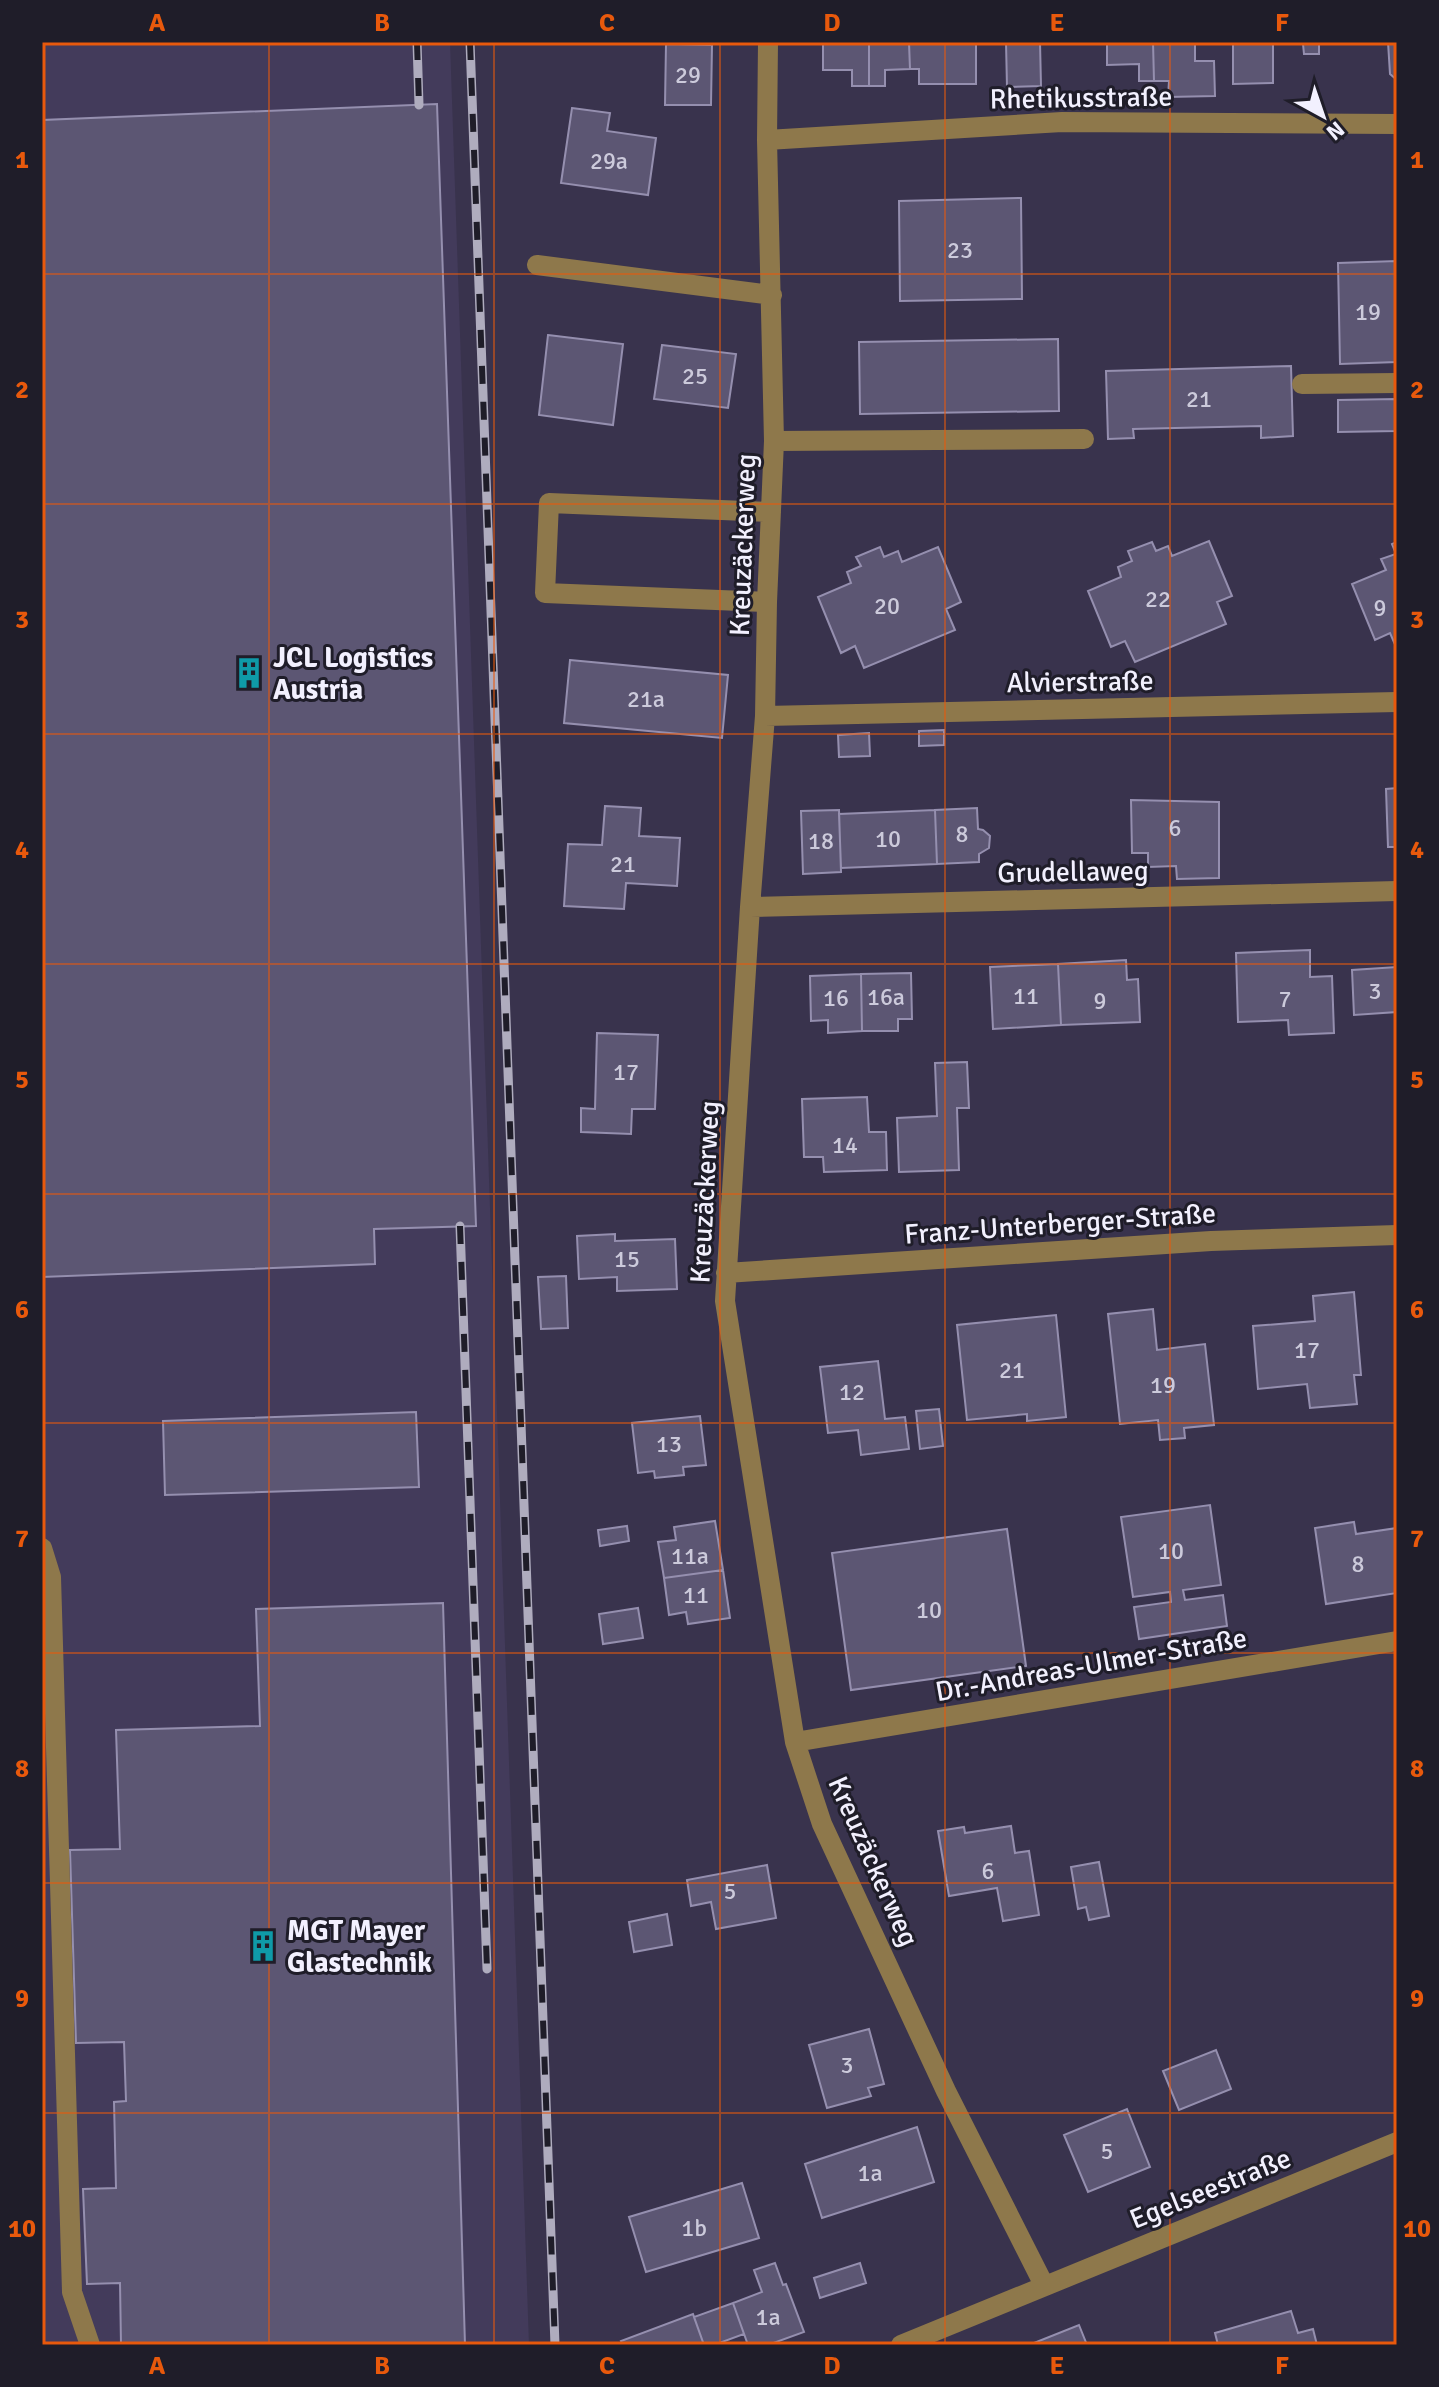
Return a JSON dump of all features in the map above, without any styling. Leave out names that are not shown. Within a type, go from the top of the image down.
[{"type":"street","name":"Kreuzäckerweg","points":[[768,42],[767,140],[774,441],[765,716],[725,1301],[795,1742],[822,1824],[946,2091],[1044,2285]]},
{"type":"street","name":"Rhetikusstraße","points":[[767,140],[1062,122],[1397,124]]},
{"type":"street","points":[[537,265],[772,295]]},
{"type":"street","points":[[1302,384],[1397,383]]},
{"type":"street","points":[[774,441],[1084,439]]},
{"type":"street","points":[[767,602],[545,593],[549,503],[771,512]]},
{"type":"street","name":"Alvierstraße","points":[[765,716],[1397,702]]},
{"type":"street","name":"Grudellaweg","points":[[750,907],[1397,891]]},
{"type":"street","name":"Franz-Unterberger-Straße","points":[[726,1273],[1211,1241],[1397,1235]]},
{"type":"street","points":[[42,1548],[51,1577],[72,2292],[90,2345]]},
{"type":"street","name":"Dr.-Andreas-Ulmer-Straße","points":[[795,1742],[1397,1641]]},
{"type":"street","name":"Egelseestraße","points":[[901,2345],[1397,2142]]},
{"type":"shaded area","points":[[42,42],[450,42],[529,2345],[42,2345]]},
{"type":"building","points":[[823,42],[869,42],[869,86],[852,86],[852,70],[823,70]]},
{"type":"building","points":[[869,42],[909,42],[910,69],[885,70],[885,86],[869,86]]},
{"type":"building","points":[[976,42],[976,84],[919,84],[919,69],[910,69],[909,43]]},
{"type":"building","points":[[1006,42],[1040,42],[1041,86],[1007,87]]},
{"type":"building","points":[[1107,42],[1153,42],[1154,81],[1139,81],[1139,64],[1107,65]]},
{"type":"building","points":[[1153,42],[1195,42],[1195,61],[1214,61],[1215,96],[1168,97],[1169,81],[1154,81]]},
{"type":"building","points":[[1233,42],[1273,42],[1273,83],[1233,84]]},
{"type":"building","points":[[1288,42],[1319,42],[1319,54],[1304,54],[1303,44]]},
{"type":"building","points":[[1388,42],[1397,42],[1397,80],[1390,74]]},
{"type":"building","points":[[666,44],[712,45],[711,105],[665,105]]},
{"type":"building","name":"JCL Logistics Austria","points":[[437,104],[476,1226],[374,1229],[375,1264],[42,1277],[42,120]]},
{"type":"building","points":[[572,108],[610,113],[607,131],[656,138],[648,195],[561,183]]},
{"type":"building","points":[[1021,198],[1022,299],[900,301],[899,201]]},
{"type":"building","points":[[1397,261],[1397,362],[1340,364],[1338,263]]},
{"type":"building","points":[[548,335],[623,344],[613,425],[539,415]]},
{"type":"building","points":[[1058,339],[1059,411],[860,414],[859,342]]},
{"type":"building","points":[[662,345],[736,354],[728,408],[654,399]]},
{"type":"building","points":[[1291,366],[1293,436],[1261,438],[1261,426],[1133,429],[1134,438],[1108,439],[1106,371]]},
{"type":"building","points":[[1397,399],[1397,431],[1338,432],[1338,400]]},
{"type":"building","points":[[1209,541],[1232,596],[1217,602],[1226,624],[1135,662],[1125,641],[1111,647],[1088,591],[1121,577],[1118,567],[1132,561],[1128,551],[1152,542],[1156,551],[1168,546],[1172,556]]},
{"type":"building","points":[[1397,542],[1397,649],[1390,633],[1375,640],[1352,584],[1386,570],[1381,559],[1396,554],[1392,544]]},
{"type":"building","points":[[880,547],[884,557],[898,551],[902,562],[938,547],[961,602],[946,609],[955,630],[864,668],[855,646],[841,653],[818,597],[851,583],[847,572],[861,566],[856,557]]},
{"type":"building","points":[[570,660],[728,675],[722,738],[564,723]]},
{"type":"building","points":[[944,730],[944,745],[919,746],[919,731]]},
{"type":"building","points":[[869,733],[870,756],[839,757],[838,735]]},
{"type":"building","points":[[1397,788],[1397,847],[1388,847],[1386,789]]},
{"type":"building","points":[[1131,800],[1219,802],[1219,878],[1177,879],[1176,866],[1148,867],[1148,853],[1132,853]]},
{"type":"building","points":[[605,806],[641,808],[639,836],[680,838],[677,886],[626,883],[624,909],[564,906],[568,844],[602,845]]},
{"type":"building","points":[[977,808],[978,829],[990,836],[989,848],[979,854],[979,862],[937,864],[935,810]]},
{"type":"building","points":[[839,810],[841,872],[803,874],[801,811]]},
{"type":"building","points":[[935,810],[937,864],[841,868],[839,814]]},
{"type":"building","points":[[1310,950],[1310,977],[1332,976],[1334,1033],[1289,1035],[1288,1020],[1238,1022],[1236,953]]},
{"type":"building","points":[[1126,960],[1127,980],[1138,979],[1140,1022],[1061,1025],[1058,964]]},
{"type":"building","points":[[1058,964],[1061,1025],[993,1029],[990,967]]},
{"type":"building","points":[[1397,967],[1397,1012],[1354,1015],[1352,970]]},
{"type":"building","points":[[911,973],[912,1019],[898,1019],[898,1031],[862,1031],[861,974]]},
{"type":"building","points":[[861,974],[862,1031],[828,1033],[828,1020],[811,1021],[810,976]]},
{"type":"building","points":[[597,1033],[658,1035],[655,1109],[632,1109],[631,1134],[581,1132],[581,1108],[595,1109]]},
{"type":"building","points":[[967,1062],[969,1108],[957,1108],[959,1170],[899,1172],[897,1118],[937,1116],[935,1063]]},
{"type":"building","points":[[867,1097],[869,1132],[886,1132],[887,1170],[824,1172],[823,1157],[804,1157],[802,1099]]},
{"type":"building","points":[[615,1234],[615,1241],[675,1239],[677,1289],[617,1291],[617,1277],[579,1279],[577,1236]]},
{"type":"building","points":[[566,1276],[568,1328],[541,1329],[538,1277]]},
{"type":"building","points":[[1354,1292],[1361,1375],[1354,1375],[1357,1404],[1310,1408],[1307,1384],[1258,1389],[1253,1326],[1315,1321],[1313,1296]]},
{"type":"building","points":[[1153,1309],[1157,1350],[1205,1344],[1214,1425],[1184,1428],[1185,1438],[1160,1440],[1158,1420],[1120,1424],[1108,1314]]},
{"type":"building","points":[[1056,1315],[1066,1417],[1027,1421],[1027,1414],[967,1420],[957,1325]]},
{"type":"building","points":[[878,1361],[885,1419],[905,1417],[909,1449],[861,1455],[858,1430],[828,1433],[820,1367]]},
{"type":"building","points":[[939,1409],[943,1446],[920,1449],[916,1411]]},
{"type":"building","points":[[416,1412],[419,1487],[165,1495],[163,1421]]},
{"type":"building","points":[[700,1416],[706,1465],[683,1467],[684,1475],[655,1478],[654,1471],[638,1473],[632,1423]]},
{"type":"building","points":[[1210,1505],[1221,1585],[1183,1590],[1185,1600],[1223,1595],[1227,1626],[1139,1639],[1134,1607],[1171,1602],[1170,1592],[1133,1597],[1121,1517]]},
{"type":"building","points":[[715,1521],[723,1570],[664,1578],[658,1542],[676,1540],[674,1527]]},
{"type":"building","points":[[1354,1522],[1356,1534],[1397,1528],[1397,1593],[1326,1604],[1315,1528]]},
{"type":"building","points":[[627,1526],[629,1541],[600,1546],[598,1530]]},
{"type":"building","points":[[1007,1529],[1026,1666],[851,1690],[832,1553]]},
{"type":"building","points":[[723,1570],[730,1618],[688,1624],[686,1612],[669,1615],[664,1578]]},
{"type":"building","name":"MGT Mayer Glastechnik","points":[[443,1603],[465,2345],[121,2345],[120,2283],[87,2284],[83,2189],[116,2188],[114,2102],[126,2101],[124,2042],[76,2043],[70,1850],[120,1849],[116,1730],[260,1726],[256,1609]]},
{"type":"building","points":[[638,1608],[643,1638],[603,1644],[599,1614]]},
{"type":"building","points":[[1011,1826],[1015,1853],[1029,1851],[1039,1915],[1003,1921],[997,1888],[949,1896],[938,1831],[964,1827],[965,1833]]},
{"type":"building","points":[[1099,1862],[1109,1916],[1089,1920],[1086,1907],[1078,1909],[1071,1867]]},
{"type":"building","points":[[767,1865],[776,1918],[716,1929],[711,1902],[691,1906],[687,1880]]},
{"type":"building","points":[[667,1914],[672,1945],[634,1952],[629,1922]]},
{"type":"building","points":[[869,2029],[884,2084],[868,2088],[871,2096],[827,2108],[809,2045]]},
{"type":"building","points":[[1216,2050],[1231,2089],[1179,2110],[1163,2071]]},
{"type":"building","points":[[1127,2109],[1150,2167],[1088,2192],[1064,2135]]},
{"type":"building","points":[[917,2127],[934,2182],[822,2218],[805,2164]]},
{"type":"building","points":[[742,2183],[759,2238],[646,2272],[629,2217]]},
{"type":"building","points":[[775,2263],[804,2332],[768,2345],[748,2345],[733,2303],[762,2292],[754,2270]]},
{"type":"building","points":[[860,2263],[866,2283],[820,2298],[814,2278]]},
{"type":"building","points":[[733,2303],[744,2334],[714,2345],[704,2345],[694,2317]]},
{"type":"building","points":[[1291,2311],[1298,2333],[1313,2329],[1317,2345],[1218,2345],[1215,2333]]},
{"type":"building","points":[[693,2314],[704,2345],[623,2345],[621,2341]]},
{"type":"building","points":[[1079,2325],[1087,2345],[1029,2345]]},
{"type":"railway","points":[[417,42],[419,105]]},
{"type":"railway","points":[[470,42],[555,2345]]},
{"type":"railway","points":[[460,1226],[487,1969]]},
{"type":"place","name":"JCL Logistics Austria","points":[[249,673]]},
{"type":"place","name":"MGT Mayer Glastechnik","points":[[263,1946]]}]
